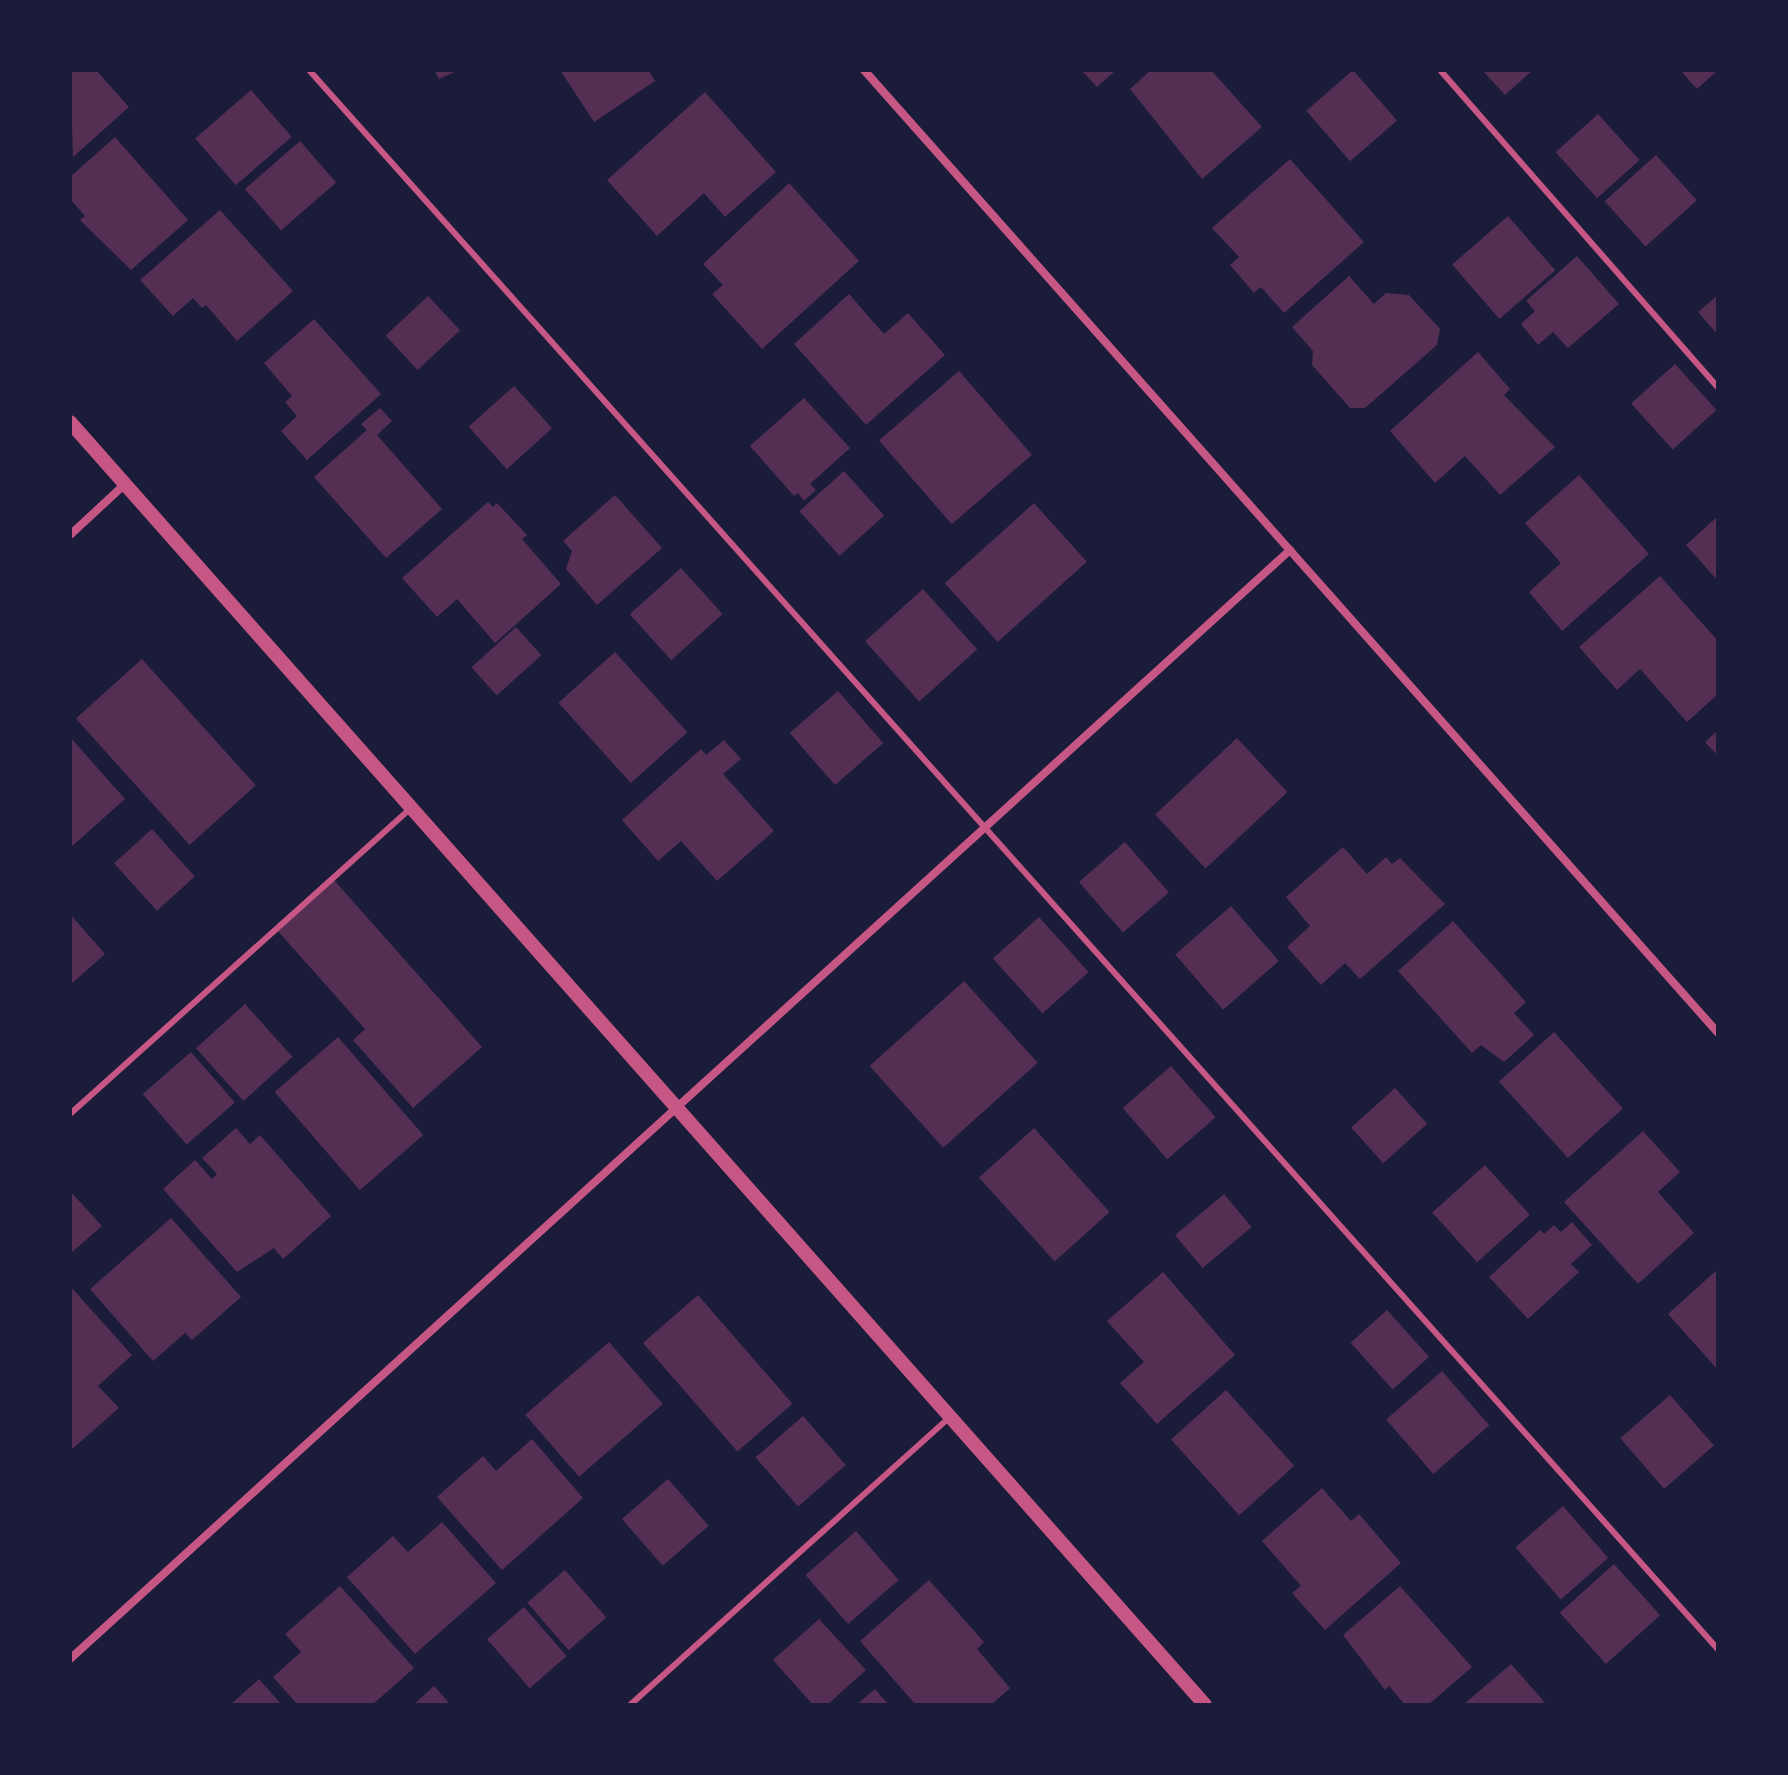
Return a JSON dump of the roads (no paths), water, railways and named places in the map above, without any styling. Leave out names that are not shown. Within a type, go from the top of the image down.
[{"type":"street","points":[[864,70],[1718,1033]]},
{"type":"street","points":[[70,422],[1205,1705]]},
{"type":"street","points":[[70,535],[125,484]]},
{"type":"street","points":[[70,1659],[1290,550]]},
{"type":"lane","points":[[309,70],[1718,1649]]},
{"type":"lane","points":[[1440,70],[1718,388]]},
{"type":"lane","points":[[70,1114],[412,808]]},
{"type":"lane","points":[[630,1705],[950,1417]]}]
